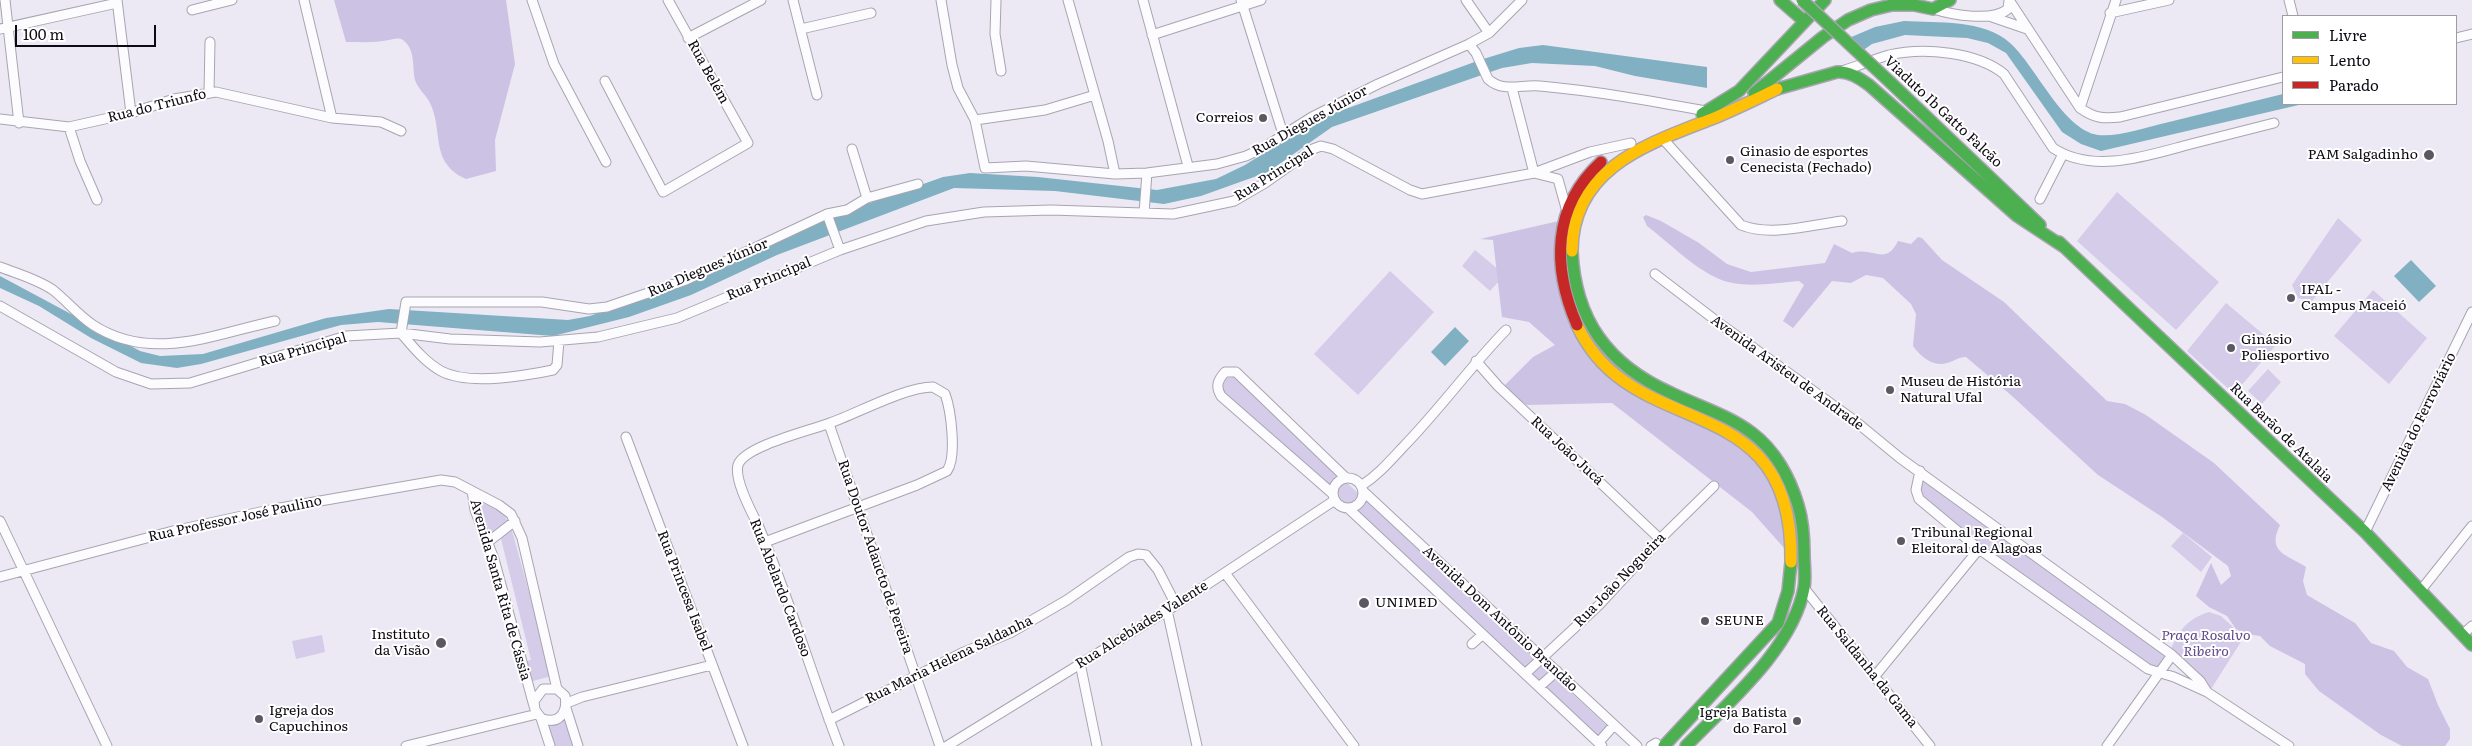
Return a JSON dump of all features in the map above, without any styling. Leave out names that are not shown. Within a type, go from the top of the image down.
[{"type":"main road","points":[[1780,0],[1804,21]]},
{"type":"main road","name":"Viaduto Ib Gatto Falcão","points":[[1802,0],[2064,247]]},
{"type":"main road","points":[[1657,745],[1776,610],[1785,580],[1790,526],[1779,486],[1761,457],[1750,447],[1726,432],[1632,386],[1613,372],[1588,344],[1570,310],[1560,270],[1560,246],[1567,211],[1581,184],[1596,167],[1617,150],[1710,111],[1739,91],[1760,72],[1823,0]]},
{"type":"main road","points":[[1738,109],[1823,36],[1848,20],[1871,10],[1892,5],[1914,5],[1933,9],[1950,0]]},
{"type":"main road","points":[[1686,746],[1726,704],[1783,638],[1796,614],[1804,588],[1802,514],[1779,460],[1754,434],[1715,412],[1650,382],[1628,369],[1612,356],[1596,337],[1583,313],[1577,293],[1571,266],[1572,239],[1578,213],[1588,194],[1603,174],[1623,159],[1738,109],[1790,84],[1840,72],[1853,75],[1869,84],[2017,216],[2064,247]]},
{"type":"main road","name":"Rua Barão de Atalaia","points":[[2064,247],[2365,532],[2422,590],[2472,645]]},
{"type":"main road","points":[[1675,746],[1709,712],[1726,704]]},
{"type":"street","points":[[5,0],[4,28],[19,123]]},
{"type":"street","points":[[192,10],[232,0]]},
{"type":"street","points":[[304,0],[332,118]]},
{"type":"street","points":[[532,0],[554,64],[606,162]]},
{"type":"street","name":"Rua Belém","points":[[606,81],[663,192],[748,144],[668,0]]},
{"type":"street","points":[[688,38],[761,0]]},
{"type":"street","points":[[793,0],[817,95]]},
{"type":"street","points":[[941,0],[952,65],[958,88],[975,120],[1045,110],[1095,95]]},
{"type":"street","points":[[996,0],[995,34],[1001,71]]},
{"type":"street","points":[[1068,0],[1115,174]]},
{"type":"street","points":[[1143,0],[1188,166]]},
{"type":"street","points":[[1152,35],[1242,3],[1261,0]]},
{"type":"street","points":[[1466,0],[1489,32]]},
{"type":"street","name":"Rua Diegues Júnior","points":[[975,120],[985,168],[1026,166],[1115,174],[1147,173],[1188,166],[1217,164],[1246,156],[1263,148],[1283,134],[1378,84],[1469,44],[1489,32],[1522,0]]},
{"type":"street","points":[[1933,9],[1948,14],[1989,16],[2002,14],[2008,9],[2009,0]]},
{"type":"street","points":[[2009,0],[2080,108],[2093,117],[2103,119],[2120,117],[2282,77]]},
{"type":"street","points":[[2080,108],[2110,13],[2116,0]]},
{"type":"street","points":[[2110,13],[2170,0]]},
{"type":"street","points":[[2289,0],[2293,15]]},
{"type":"street","points":[[4,28],[117,2],[131,113]]},
{"type":"street","points":[[1242,3],[1283,134]]},
{"type":"street","points":[[801,29],[871,13]]},
{"type":"street","points":[[1989,16],[2027,29]]},
{"type":"street","points":[[2457,38],[2472,34]]},
{"type":"street","points":[[209,92],[210,42]]},
{"type":"street","points":[[1469,44],[1488,79],[1512,88],[1536,85],[1710,111]]},
{"type":"street","points":[[1840,72],[1891,55],[1908,53],[1964,55],[1979,59],[1993,65],[2004,74],[2053,148],[2063,154],[2108,161],[2127,160],[2274,123]]},
{"type":"street","points":[[1512,88],[1534,173]]},
{"type":"street","name":"Rua do Triunfo","points":[[0,119],[19,123],[69,127],[131,113],[174,99],[209,92],[232,95],[272,106],[332,118],[381,122],[401,131]]},
{"type":"street","points":[[69,127],[97,200]]},
{"type":"street","points":[[1663,140],[1741,225],[1754,230],[1771,230],[1842,220]]},
{"type":"street","name":"Rua Principal","points":[[0,306],[116,372],[151,384],[190,383],[346,336],[402,331],[495,342],[559,341],[598,337],[677,318],[840,250],[926,221],[952,216],[1051,210],[1188,212],[1234,201],[1265,184],[1312,149],[1321,146],[1333,149],[1410,190],[1422,194],[1534,173],[1590,152],[1631,143]]},
{"type":"street","points":[[852,150],[867,198]]},
{"type":"street","points":[[2040,198],[2063,154]]},
{"type":"street","points":[[1144,210],[1147,173]]},
{"type":"street","name":"Rua Principal","points":[[1534,173],[1558,179],[1567,211]]},
{"type":"street","name":"Rua Diegues Júnior","points":[[402,331],[406,305],[542,302],[589,309],[608,307],[686,280],[828,216],[847,210],[867,198],[918,184]]},
{"type":"street","points":[[828,216],[840,250]]},
{"type":"street","points":[[0,268],[38,280],[102,330],[150,345],[180,344],[275,321]]},
{"type":"street","name":"Avenida Aristeu de Andrade","points":[[1655,274],[2172,655],[2200,681],[2207,692]]},
{"type":"street","name":"Avenida do Ferroviário","points":[[2365,532],[2472,312]]},
{"type":"street","points":[[1362,488],[1376,476],[1424,425],[1476,361],[1506,330]]},
{"type":"street","points":[[402,331],[418,353],[443,372],[458,376],[489,378],[520,377],[553,370],[557,365],[559,341]]},
{"type":"street","name":"Rua João Jucá","points":[[1476,361],[1498,386],[1660,539]]},
{"type":"street","points":[[1334,497],[1336,484],[1346,478],[1352,478],[1362,488],[1362,500],[1356,506],[1348,508],[1341,506],[1334,497],[1221,396],[1217,387],[1219,378],[1225,372],[1236,372],[1346,478]]},
{"type":"street","points":[[765,542],[941,475],[950,468],[952,458],[950,414],[945,394],[933,387],[911,391],[829,424]]},
{"type":"street","name":"Rua Abelardo Cardoso","points":[[829,424],[768,444],[753,451],[741,459],[738,465],[738,474],[744,495],[765,542],[839,746]]},
{"type":"street","name":"Rua Doutor Adaucto de Pereira","points":[[829,424],[940,746]]},
{"type":"street","name":"Rua Princesa Isabel","points":[[626,437],[743,746]]},
{"type":"street","points":[[1920,471],[1916,490],[1919,499],[1979,549],[2148,669],[2159,674],[2174,677],[2207,692],[2289,746]]},
{"type":"street","name":"Rua Professor José Paulino","points":[[0,577],[76,552],[274,509],[395,487],[448,480],[472,491]]},
{"type":"street","name":"Rua João Nogueira","points":[[1526,673],[1599,605],[1660,539],[1714,486]]},
{"type":"street","name":"Avenida Dom Antônio Brandão","points":[[1362,488],[1637,746]]},
{"type":"street","name":"Avenida Santa Rita de Cássia","points":[[472,491],[499,504],[515,521],[522,538],[557,689]]},
{"type":"street","name":"Avenida Santa Rita de Cássia","points":[[472,491],[475,510],[488,542],[537,713],[550,746]]},
{"type":"street","name":"Rua Alcebíades Valente","points":[[947,746],[1226,573],[1334,497]]},
{"type":"street","name":"Avenida Dom Antônio Brandão","points":[[1348,508],[1601,744]]},
{"type":"street","points":[[0,521],[106,746]]},
{"type":"street","points":[[488,542],[515,521]]},
{"type":"street","points":[[2422,590],[2472,526]]},
{"type":"street","points":[[1875,676],[1979,549]]},
{"type":"street","name":"Rua Maria Helena Saldanha","points":[[829,720],[916,675],[1010,633],[1067,600],[1129,557],[1138,554],[1146,555],[1158,570],[1176,605]]},
{"type":"street","points":[[1226,573],[1354,746]]},
{"type":"street","name":"Rua Saldanha da Gama","points":[[1804,588],[1930,746]]},
{"type":"street","points":[[1167,610],[1197,746]]},
{"type":"street","points":[[2462,635],[2472,626]]},
{"type":"street","points":[[1472,644],[1482,635]]},
{"type":"street","points":[[2106,746],[2172,655]]},
{"type":"street","points":[[1080,663],[1097,746]]},
{"type":"street","points":[[406,746],[537,713],[557,720],[566,703],[582,697],[712,665]]},
{"type":"street","points":[[1539,687],[1557,671]]},
{"type":"street","points":[[537,713],[539,692],[547,688],[557,689],[566,703],[578,746]]},
{"type":"street","points":[[1601,744],[1614,725]]},
{"type":"green space","points":[[2117,192],[2219,282],[2176,330],[2077,241]]},
{"type":"green space","points":[[2338,218],[2362,240],[2312,301],[2298,298],[2292,285]]},
{"type":"green space","points":[[1475,250],[1499,270],[1500,280],[1490,291],[1462,266]]},
{"type":"green space","points":[[1390,271],[1434,312],[1358,395],[1314,354]]},
{"type":"green space","points":[[2373,290],[2427,338],[2389,384],[2334,336]]},
{"type":"green space","name":"Ginásio Poliesportivo","points":[[2226,303],[2276,345],[2234,394],[2187,351]]},
{"type":"green space","points":[[2268,369],[2281,382],[2262,404],[2248,391]]},
{"type":"green space","points":[[1234,377],[1609,728],[1593,741],[1222,396],[1222,379]]},
{"type":"green space","points":[[1921,474],[1998,532],[1986,552],[1924,505],[1918,491]]},
{"type":"green space","points":[[478,501],[502,511],[511,527],[552,676],[529,682],[523,662],[531,660],[501,539],[493,540]]},
{"type":"green space","points":[[1999,533],[2169,654],[2153,676],[1986,553]]},
{"type":"green space","points":[[2183,533],[2212,557],[2201,572],[2171,546]]},
{"type":"green space","name":"Praça Rosalvo Ribeiro","points":[[2209,612],[2221,616],[2244,637],[2211,689],[2170,651],[2180,631],[2189,622]]},
{"type":"green space","points":[[322,635],[325,652],[296,659],[292,641]]},
{"type":"green space","points":[[567,717],[575,746],[553,746],[547,727]]},
{"type":"shaded area","points":[[334,0],[506,0],[515,64],[495,140],[496,171],[466,179],[454,172],[442,155],[434,114],[430,103],[415,80],[412,54],[407,44],[398,38],[378,42],[346,42]]},
{"type":"shaded area","points":[[1646,215],[1661,221],[1699,243],[1727,264],[1751,272],[1825,263],[1834,244],[1852,253],[1884,254],[1893,249],[1898,241],[1911,244],[1918,237],[1922,238],[1942,260],[2004,302],[2107,401],[2125,404],[2146,415],[2214,463],[2280,525],[2276,534],[2277,547],[2286,556],[2306,567],[2303,581],[2307,595],[2355,623],[2371,643],[2394,651],[2407,667],[2428,679],[2450,729],[2450,739],[2445,746],[2402,746],[2381,735],[2319,691],[2305,674],[2305,664],[2270,646],[2260,636],[2246,634],[2236,629],[2227,616],[2209,607],[2196,596],[2211,563],[2221,585],[2231,576],[2228,566],[2162,517],[2098,475],[2012,396],[1966,357],[1937,364],[1920,354],[1913,346],[1916,314],[1911,304],[1883,278],[1866,275],[1851,283],[1832,281],[1793,328],[1783,321],[1804,285],[1799,281],[1745,285],[1724,281],[1707,273],[1647,226],[1643,217]]},
{"type":"shaded area","points":[[1563,220],[1577,326],[1734,437],[1779,486],[1792,557],[1752,512],[1612,403],[1527,405],[1502,388],[1533,357],[1555,345],[1529,322],[1502,317],[1493,240],[1480,239]]},
{"type":"water","points":[[1904,21],[1945,23],[1974,26],[1999,35],[2020,53],[2051,96],[2073,122],[2085,131],[2098,135],[2132,132],[2282,94],[2282,105],[2299,105],[2101,151],[2081,144],[2062,132],[2006,53],[1988,43],[1967,38],[1905,35],[1872,44],[1862,51],[1849,38],[1875,27]]},
{"type":"water","points":[[1543,45],[1707,67],[1707,88],[1635,76],[1595,66],[1532,63],[1502,68],[1332,127],[1268,172],[1201,196],[1164,204],[1055,191],[954,188],[777,255],[691,295],[629,317],[553,336],[378,322],[341,325],[201,364],[177,368],[141,363],[91,338],[39,306],[0,288],[0,276],[140,351],[160,356],[203,354],[326,318],[389,309],[568,320],[590,316],[636,299],[819,221],[943,177],[970,173],[1038,177],[1157,190],[1216,179],[1245,165],[1318,119],[1480,60],[1519,48]]},
{"type":"water","points":[[2411,260],[2436,286],[2419,302],[2394,276]]},
{"type":"water","points":[[1455,327],[1469,341],[1445,366],[1431,352]]},
{"type":"traffic: fast","points":[[1780,0],[1804,21]]},
{"type":"traffic: fast","points":[[1802,0],[1891,83]]},
{"type":"traffic: fast","points":[[1702,114],[1739,91],[1825,0]]},
{"type":"traffic: fast","points":[[1754,93],[1823,37],[1848,20],[1871,10],[1892,5],[1914,5],[1933,9],[1950,0]]},
{"type":"traffic: fast","points":[[1777,89],[1837,72],[1850,74],[1858,78],[1869,85],[2017,216],[2064,247]]},
{"type":"traffic: fast","points":[[1891,83],[2040,225]]},
{"type":"traffic: fast","points":[[2059,242],[2365,532],[2472,645]]},
{"type":"traffic: fast","points":[[1572,251],[1580,298],[1588,319],[1599,337],[1613,354],[1629,369],[1649,382],[1713,411],[1752,433],[1768,448],[1781,465],[1800,511],[1805,580],[1797,610],[1787,632],[1757,673],[1686,746]]},
{"type":"traffic: fast","points":[[1664,746],[1778,623],[1788,591],[1791,562]]},
{"type":"traffic: slow","points":[[1572,251],[1575,222],[1585,198],[1600,179],[1619,162],[1641,149],[1722,115],[1777,89]]},
{"type":"traffic: slow","points":[[1577,325],[1602,363],[1634,388],[1706,421],[1739,440],[1767,466],[1785,505],[1791,562]]},
{"type":"traffic: jam","points":[[1577,325],[1563,281],[1561,239],[1565,218],[1573,198],[1585,180],[1601,162]]},
{"type":"place","name":"Correios","points":[[1263,118]]},
{"type":"place","name":"PAM Salgadinho","points":[[2429,155]]},
{"type":"place","name":"Ginasio de esportes Cenecista (Fechado)","points":[[1730,160]]},
{"type":"place","name":"IFAL - Campus Maceió","points":[[2291,298]]},
{"type":"place","name":"Ginásio Poliesportivo","points":[[2231,348]]},
{"type":"place","name":"Museu de História Natural Ufal","points":[[1890,390]]},
{"type":"place","name":"Tribunal Regional Eleitoral de Alagoas","points":[[1901,541]]},
{"type":"place","name":"UNIMED","points":[[1364,603]]},
{"type":"place","name":"SEUNE","points":[[1705,621]]},
{"type":"place","name":"Instituto da Visão","points":[[441,643]]},
{"type":"place","name":"Igreja dos Capuchinos","points":[[259,719]]},
{"type":"place","name":"Igreja Batista do Farol","points":[[1797,721]]}]
